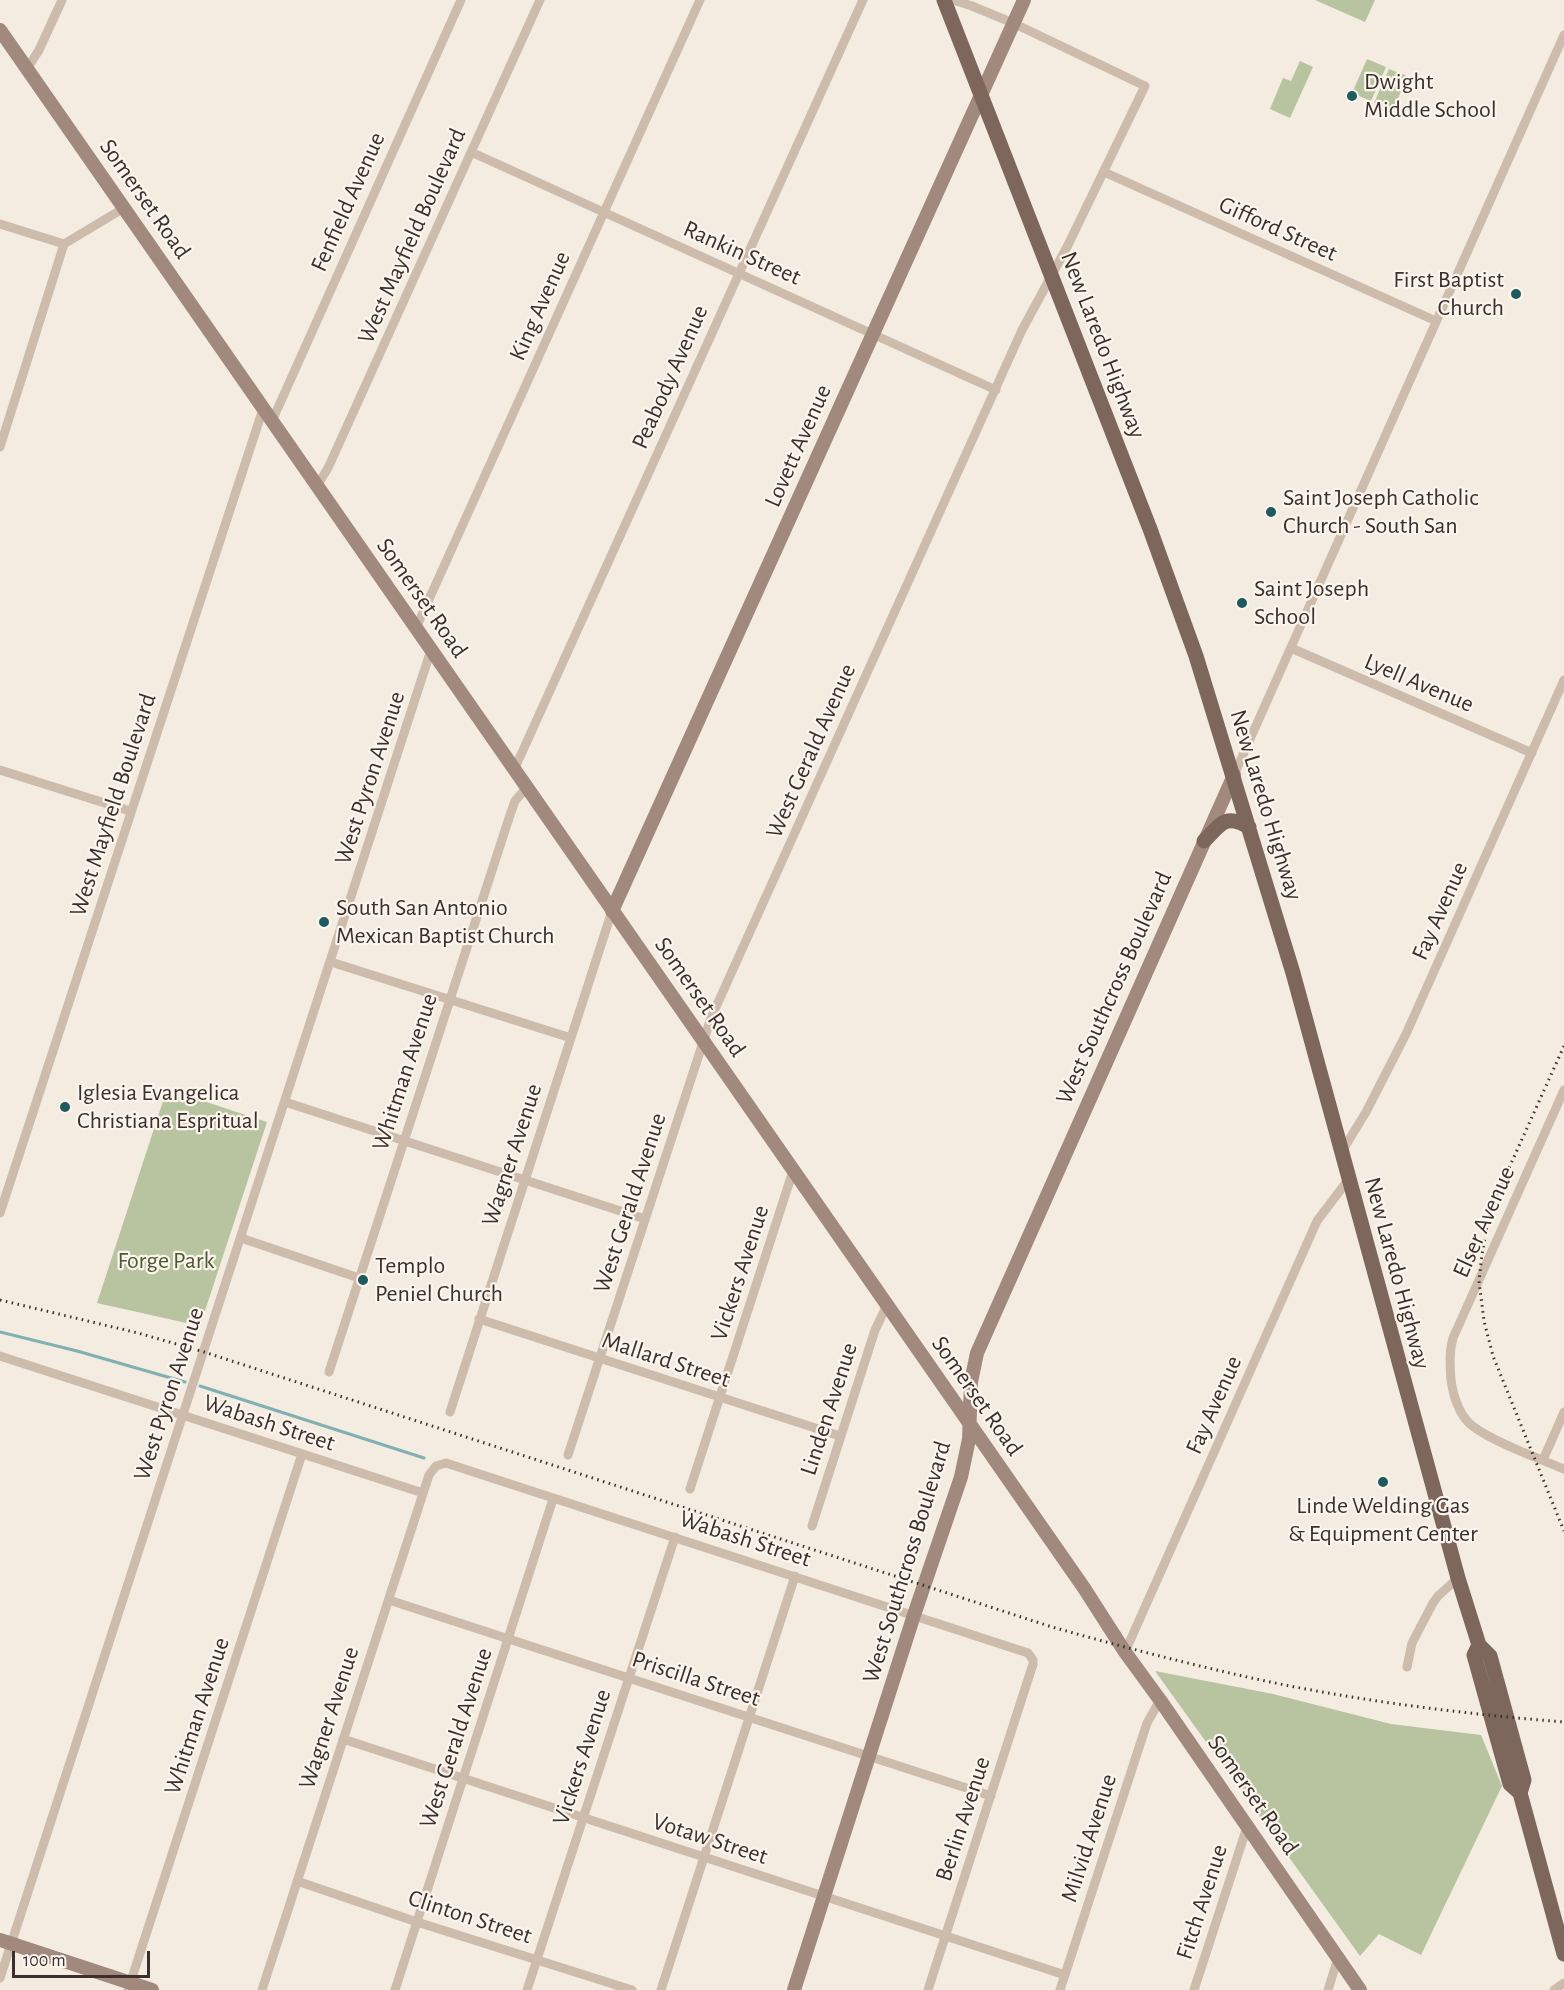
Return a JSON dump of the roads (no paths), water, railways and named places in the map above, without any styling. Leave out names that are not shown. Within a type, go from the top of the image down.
[{"type":"main road","name":"New Laredo Highway","points":[[944,0],[1150,529],[1196,656],[1293,973],[1458,1578],[1479,1645],[1490,1656],[1524,1779],[1520,1793],[1564,1954]]},
{"type":"main road","name":"Lovett Avenue","points":[[612,911],[1024,0]]},
{"type":"main road","name":"Somerset Road","points":[[0,30],[1084,1588],[1125,1652],[1360,1990]]},
{"type":"main road","name":"West Southcross Boulevard","points":[[794,1990],[961,1477],[968,1450],[972,1375],[982,1339],[1234,776]]},
{"type":"main road","points":[[1204,841],[1227,820],[1234,820],[1249,827]]},
{"type":"main road","points":[[6,1941],[129,1987],[152,1990]]},
{"type":"street","points":[[27,69],[39,50],[62,0]]},
{"type":"street","name":"Fenfield Avenue","points":[[272,421],[461,0]]},
{"type":"street","name":"West Mayfield Boulevard","points":[[317,486],[328,468],[540,0]]},
{"type":"street","name":"King Avenue","points":[[416,628],[700,0]]},
{"type":"street","name":"Peabody Avenue","points":[[514,770],[863,0]]},
{"type":"street","points":[[953,0],[1013,23]]},
{"type":"street","name":"West Gerald Avenue","points":[[568,1455],[711,1018],[1022,330],[1068,247],[1145,86],[1013,23]]},
{"type":"street","name":"West Southcross Boulevard","points":[[1234,776],[1564,34]]},
{"type":"street","name":"Rankin Street","points":[[471,152],[996,390]]},
{"type":"street","name":"Gifford Street","points":[[1104,172],[1437,321]]},
{"type":"street","points":[[0,447],[64,244],[124,208]]},
{"type":"street","points":[[0,224],[64,244]]},
{"type":"street","name":"West Mayfield Boulevard","points":[[0,1213],[263,409]]},
{"type":"street","name":"Lyell Avenue","points":[[1291,648],[1532,753]]},
{"type":"street","name":"West Pyron Avenue","points":[[0,1978],[6,1941],[183,1416],[431,650]]},
{"type":"street","name":"Fay Avenue","points":[[1341,1153],[1366,1112],[1406,1034],[1564,680]]},
{"type":"street","points":[[0,770],[130,811]]},
{"type":"street","name":"Whitman Avenue","points":[[329,1372],[510,814],[526,787]]},
{"type":"street","name":"Wagner Avenue","points":[[450,1412],[612,911]]},
{"type":"street","points":[[331,962],[571,1038]]},
{"type":"street","name":"Elser Avenue","points":[[1564,1090],[1454,1338],[1450,1354],[1452,1390],[1467,1421],[1488,1436],[1564,1470]]},
{"type":"street","points":[[285,1102],[645,1219]]},
{"type":"street","name":"Vickers Avenue","points":[[690,1489],[793,1171]]},
{"type":"street","name":"Fay Avenue","points":[[1125,1652],[1317,1221],[1348,1180]]},
{"type":"street","points":[[241,1238],[359,1278]]},
{"type":"street","name":"Linden Avenue","points":[[812,1526],[875,1330],[887,1305]]},
{"type":"street","name":"Mallard Street","points":[[479,1319],[840,1436]]},
{"type":"street","name":"Wabash Street","points":[[0,1356],[423,1493]]},
{"type":"street","points":[[1543,1460],[1564,1412]]},
{"type":"street","name":"Whitman Avenue","points":[[129,1987],[302,1454]]},
{"type":"street","name":"Wagner Avenue","points":[[262,1990],[423,1493],[433,1469],[441,1463]]},
{"type":"street","name":"Wabash Street","points":[[441,1463],[1024,1651],[1033,1660]]},
{"type":"street","name":"West Gerald Avenue","points":[[395,1990],[553,1499]]},
{"type":"street","name":"Vickers Avenue","points":[[527,1990],[675,1537]]},
{"type":"street","points":[[661,1990],[795,1576]]},
{"type":"street","points":[[1407,1666],[1412,1643],[1425,1617],[1438,1596],[1458,1578]]},
{"type":"street","name":"Priscilla Street","points":[[389,1600],[991,1796]]},
{"type":"street","name":"Berlin Avenue","points":[[928,1990],[1033,1660]]},
{"type":"street","name":"Milvid Avenue","points":[[1060,1990],[1147,1723],[1160,1700]]},
{"type":"street","name":"Votaw Street","points":[[343,1739],[1065,1975]]},
{"type":"street","name":"Fitch Avenue","points":[[1194,1990],[1247,1827]]},
{"type":"street","name":"Clinton Street","points":[[297,1881],[417,1922],[633,1990]]},
{"type":"street","points":[[1328,1990],[1338,1958]]},
{"type":"street","points":[[1554,1990],[1564,1983]]},
{"type":"waterway","points":[[0,1332],[185,1382]]},
{"type":"waterway","points":[[200,1386],[424,1458]]},
{"type":"railway","points":[[1564,1046],[1500,1188],[1488,1220],[1479,1281],[1484,1321],[1493,1356],[1564,1531]]},
{"type":"railway","points":[[0,1300],[138,1333],[204,1352],[1097,1640],[1211,1669],[1316,1691],[1439,1709],[1564,1722]]},
{"type":"place","name":"Dwight Middle School","points":[[1352,96]]},
{"type":"place","name":"First Baptist Church","points":[[1516,294]]},
{"type":"place","name":"Saint Joseph Catholic Church - South San","points":[[1271,512]]},
{"type":"place","name":"Saint Joseph School","points":[[1242,603]]},
{"type":"place","name":"South San Antonio Mexican Baptist Church","points":[[324,922]]},
{"type":"place","name":"Iglesia Evangelica Christiana Espritual","points":[[65,1107]]},
{"type":"place","name":"Templo Peniel Church","points":[[363,1280]]},
{"type":"place","name":"Linde Welding Gas & Equipment Center","points":[[1383,1482]]},
{"type":"park label","name":"Forge Park","points":[[166,1261]]}]
